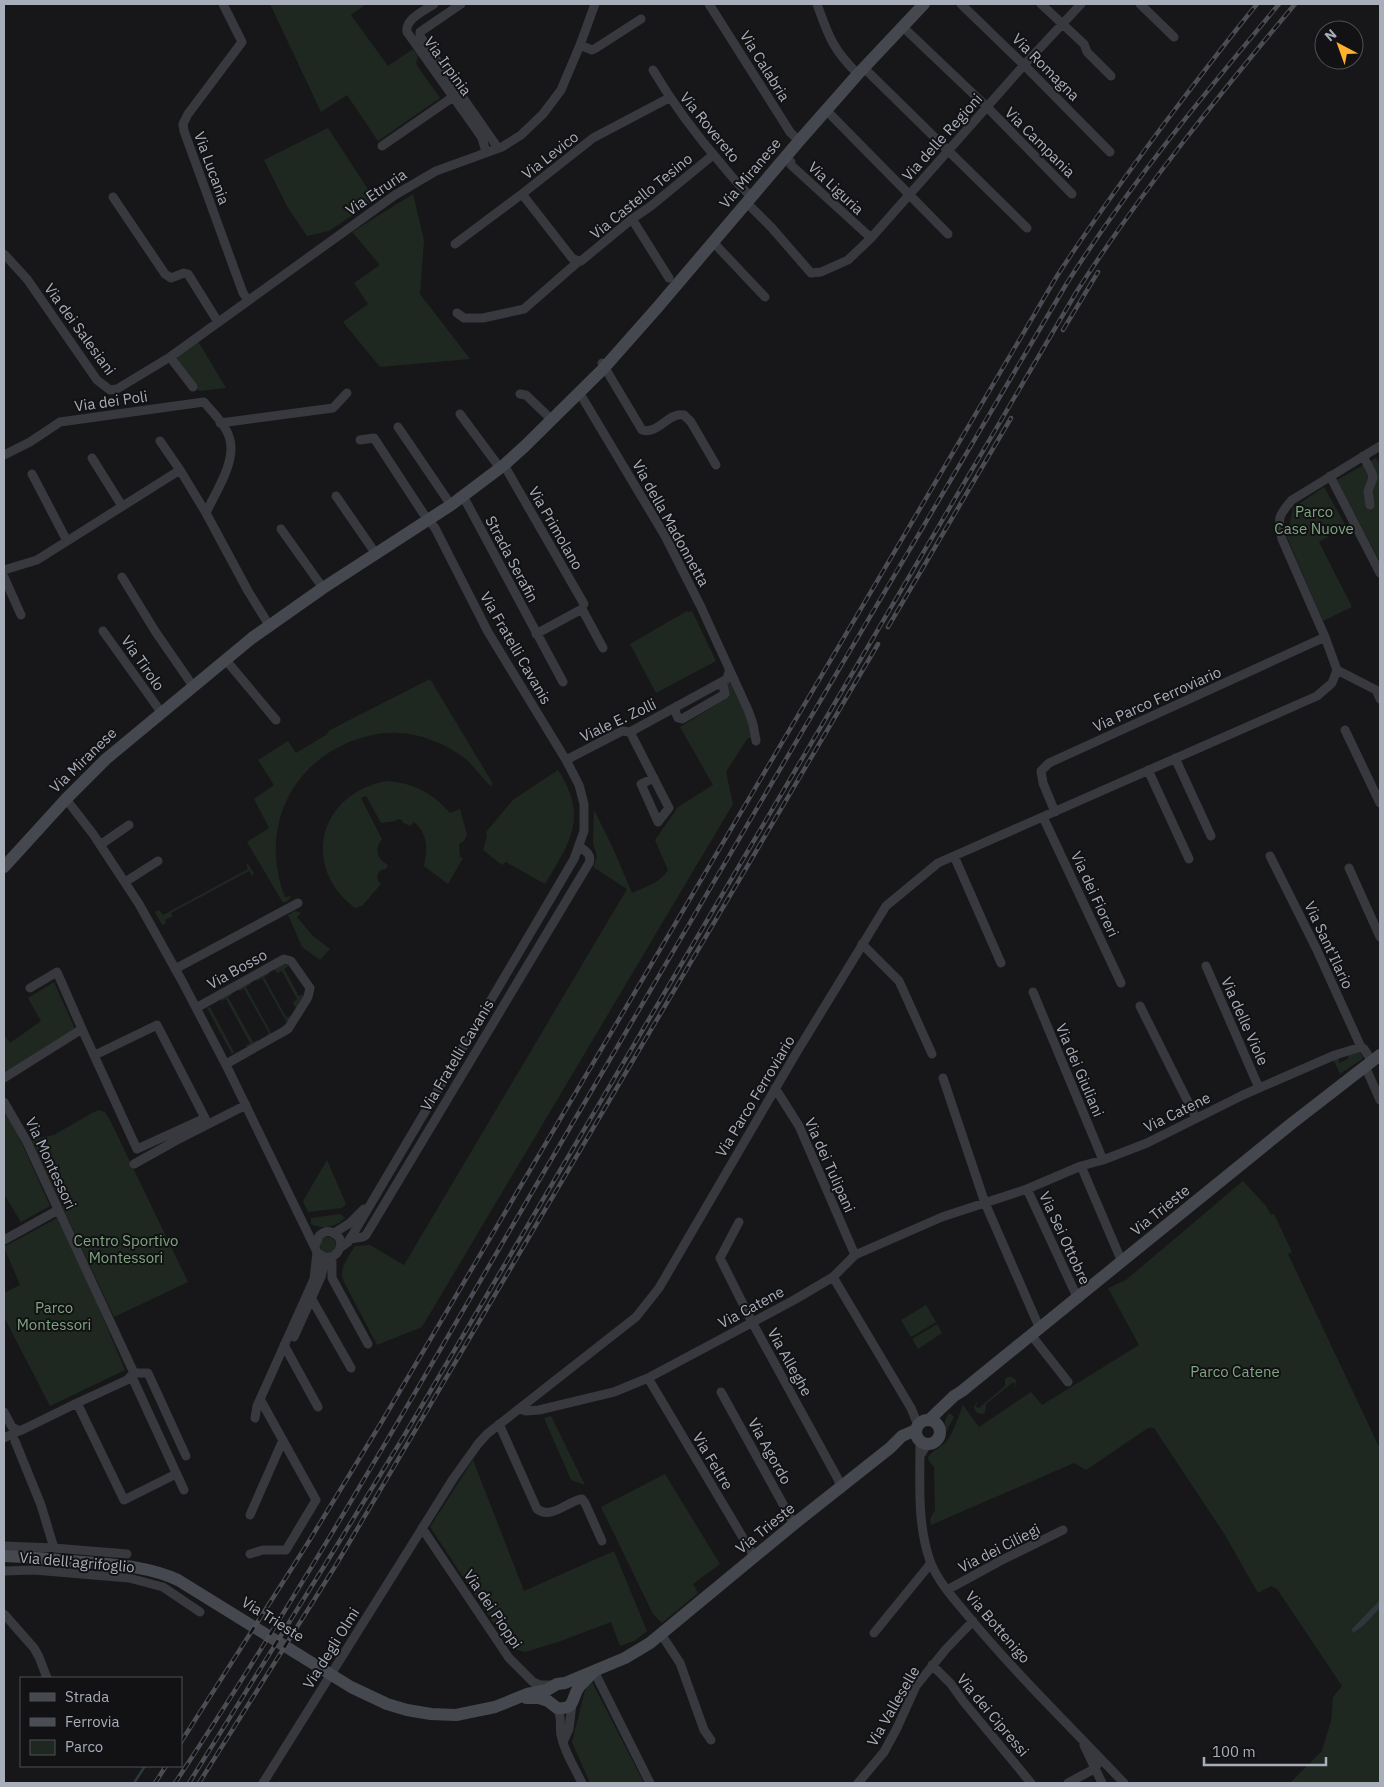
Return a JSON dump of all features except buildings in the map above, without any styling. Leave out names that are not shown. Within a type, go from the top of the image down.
[{"type":"street","name":"Via Lucania","points":[[223,4],[242,42],[188,114],[184,124],[184,131],[240,284],[248,300]]},
{"type":"street","name":"Via Irpinia","points":[[434,4],[408,22],[407,32],[447,80],[453,97],[482,138],[486,152]]},
{"type":"street","name":"Via Etruria","points":[[170,357],[395,195],[436,171],[510,142],[531,126],[556,98],[566,81],[596,4]]},
{"type":"street","name":"Via Calabria","points":[[709,4],[790,132],[799,141]]},
{"type":"street","points":[[817,4],[836,51],[949,150],[1027,228]]},
{"type":"street","name":"Via Miranese","points":[[603,365],[658,308],[687,267],[760,181],[771,173],[861,71],[924,4]]},
{"type":"street","name":"Via Romagna","points":[[961,4],[1110,152]]},
{"type":"street","points":[[1040,4],[1084,44],[1087,52],[1111,76]]},
{"type":"street","name":"Via delle Regioni","points":[[812,273],[821,272],[848,260],[871,238],[1024,65],[1081,4]]},
{"type":"street","points":[[1140,4],[1174,37]]},
{"type":"street","points":[[455,5],[420,32],[420,36],[447,80],[498,148]]},
{"type":"street","points":[[580,45],[592,50],[642,19]]},
{"type":"street","name":"Via Campania","points":[[902,27],[987,107],[1072,194]]},
{"type":"street","name":"Via Rovereto","points":[[652,70],[669,98],[714,155],[744,202],[752,207],[812,273]]},
{"type":"street","points":[[382,146],[453,97]]},
{"type":"street","name":"Via Levico","points":[[455,244],[593,138],[669,98]]},
{"type":"street","points":[[826,110],[948,234]]},
{"type":"street","name":"Via Castello Tesino","points":[[457,313],[464,318],[483,318],[524,309],[582,259],[714,155]]},
{"type":"street","name":"Via Liguria","points":[[785,157],[791,162],[791,166],[871,238]]},
{"type":"street","points":[[522,194],[566,251],[574,259],[582,259]]},
{"type":"street","points":[[113,196],[165,274],[171,278],[184,273],[188,274],[218,322]]},
{"type":"street","points":[[632,220],[670,280],[672,287],[660,301],[658,308]]},
{"type":"street","points":[[710,239],[765,297]]},
{"type":"street","name":"Via dei Salesiani","points":[[4,254],[27,279],[97,380],[105,387],[112,390],[117,389],[170,357]]},
{"type":"street","points":[[670,280],[674,282],[678,280],[687,267]]},
{"type":"street","name":"Via Miranese","points":[[4,867],[66,798],[106,759],[225,659],[270,624],[429,520],[502,467],[583,388],[641,320],[670,280]]},
{"type":"street","points":[[170,357],[193,387]]},
{"type":"street","points":[[603,365],[642,430],[650,431],[676,415],[684,415],[691,422],[716,464]]},
{"type":"street","name":"Via della Madonnetta","points":[[583,388],[665,536],[700,607],[753,722],[756,740]]},
{"type":"street","points":[[220,423],[333,408],[347,393]]},
{"type":"street","points":[[520,394],[526,395],[552,420]]},
{"type":"street","name":"Via dei Poli","points":[[4,455],[30,442],[57,423],[204,402],[230,440],[230,456],[226,472],[206,513]]},
{"type":"street","points":[[460,414],[502,467]]},
{"type":"street","points":[[398,427],[451,505]]},
{"type":"street","name":"Via Fratelli Cavanis","points":[[341,1247],[350,1239],[574,859],[580,848],[584,831],[584,804],[579,785],[566,760],[488,632],[435,528],[374,438],[360,440]]},
{"type":"street","points":[[160,441],[206,513],[248,592],[270,624]]},
{"type":"street","points":[[1380,446],[1292,500],[1280,513],[1279,524],[1282,539],[1325,637],[1337,670],[1376,690],[1380,699]]},
{"type":"street","points":[[1363,456],[1373,478],[1368,491],[1370,505]]},
{"type":"street","points":[[92,458],[122,506]]},
{"type":"street","name":"Via Primolano","points":[[502,467],[584,604]]},
{"type":"street","points":[[4,570],[37,560],[180,470]]},
{"type":"street","points":[[32,474],[67,541]]},
{"type":"street","points":[[1330,476],[1380,573]]},
{"type":"street","points":[[336,496],[376,554]]},
{"type":"street","name":"Strada Serafin","points":[[463,496],[563,682]]},
{"type":"street","points":[[281,529],[323,588]]},
{"type":"street","points":[[4,577],[21,615]]},
{"type":"street","points":[[122,577],[155,631],[193,686]]},
{"type":"street","points":[[536,634],[582,609],[603,648]]},
{"type":"street","name":"Via Tirolo","points":[[103,630],[161,712]]},
{"type":"street","name":"Via Parco Ferroviario","points":[[1055,812],[1043,782],[1041,771],[1049,762],[1325,637]]},
{"type":"street","points":[[225,659],[276,720]]},
{"type":"street","name":"Via Parco Ferroviario","points":[[422,1528],[478,1444],[499,1424],[628,1323],[647,1304],[659,1288],[775,1088],[886,906],[938,863],[1317,696],[1332,683],[1337,670]]},
{"type":"street","name":"Viale E. Zolli","points":[[566,760],[622,731],[630,732],[717,685],[728,678],[729,672]]},
{"type":"street","points":[[677,706],[675,711],[678,718],[682,719],[725,694],[723,685],[717,685]]},
{"type":"street","points":[[1344,730],[1380,804]]},
{"type":"street","points":[[630,732],[654,778]]},
{"type":"street","points":[[1175,758],[1211,836]]},
{"type":"street","points":[[1148,770],[1189,859]]},
{"type":"street","name":"Via Bosso","points":[[66,798],[125,882],[175,969],[226,1064],[316,1249]]},
{"type":"street","name":"Via dei Fioreri","points":[[1043,817],[1121,983]]},
{"type":"street","points":[[100,845],[129,825]]},
{"type":"street","name":"Via Fratelli Cavanis","points":[[350,1239],[366,1235],[590,860],[587,852],[580,848]]},
{"type":"street","points":[[954,856],[1001,963]]},
{"type":"street","name":"Via Sant'Ilario","points":[[1270,856],[1316,948],[1361,1047]]},
{"type":"street","points":[[574,859],[581,865],[581,875]]},
{"type":"street","points":[[125,882],[158,861]]},
{"type":"street","points":[[1349,868],[1380,937]]},
{"type":"street","points":[[175,969],[298,903]]},
{"type":"street","points":[[862,944],[899,981],[932,1054]]},
{"type":"street","name":"Via Bosso","points":[[196,1008],[284,959],[291,961],[309,986],[308,997],[288,1029],[226,1064]]},
{"type":"street","name":"Via delle Viole","points":[[1206,966],[1259,1088]]},
{"type":"street","points":[[30,988],[57,972],[137,1149],[204,1118],[157,1025],[95,1055]]},
{"type":"street","name":"Via dei Giuliani","points":[[1032,992],[1103,1160]]},
{"type":"street","points":[[1140,1006],[1196,1118]]},
{"type":"street","points":[[4,1078],[82,1029]]},
{"type":"street","points":[[1361,1047],[1372,1061],[1380,1100]]},
{"type":"street","name":"Via Catene","points":[[519,1409],[526,1411],[538,1410],[614,1392],[648,1378],[833,1277],[855,1255],[942,1217],[1147,1143],[1259,1088],[1335,1055],[1361,1047]]},
{"type":"street","name":"Via Trieste","points":[[4,1554],[126,1565],[151,1569],[165,1574],[188,1586],[368,1696],[407,1710],[431,1714],[456,1714],[494,1707],[524,1697],[594,1671],[640,1650],[890,1448],[924,1432],[959,1399],[962,1391],[1078,1299],[1291,1124],[1372,1061]]},
{"type":"street","points":[[943,1078],[985,1203],[1036,1333],[1068,1382]]},
{"type":"street","name":"Via dei Tulipani","points":[[775,1088],[799,1126],[855,1255]]},
{"type":"street","name":"Via Montessori","points":[[4,1102],[23,1134],[184,1490]]},
{"type":"street","points":[[134,1164],[246,1105]]},
{"type":"street","points":[[1081,1166],[1122,1262]]},
{"type":"street","name":"Via Sei Ottobre","points":[[1026,1188],[1078,1299]]},
{"type":"street","name":"Via Fratelli Cavanis","points":[[334,1233],[350,1223],[373,1200]]},
{"type":"street","points":[[4,1240],[58,1210]]},
{"type":"street","name":"Via Bosso","points":[[302,1221],[311,1229],[321,1234]]},
{"type":"street","name":"Via Alleghe","points":[[739,1222],[720,1258],[752,1322],[838,1479],[841,1489]]},
{"type":"street","points":[[250,1554],[262,1550],[286,1550],[316,1500],[262,1402],[310,1295],[321,1278],[329,1257],[339,1252],[341,1247],[339,1238],[334,1233],[326,1232],[317,1239],[314,1278],[310,1295],[351,1368]]},
{"type":"street","points":[[316,1249],[329,1257]]},
{"type":"street","points":[[329,1257],[332,1278],[368,1344]]},
{"type":"street","points":[[833,1277],[924,1432]]},
{"type":"street","points":[[286,1349],[318,1407]]},
{"type":"street","points":[[4,1438],[133,1375],[148,1372],[186,1456]]},
{"type":"street","name":"Via Feltre","points":[[648,1378],[755,1558]]},
{"type":"street","name":"Via Agordo","points":[[721,1392],[794,1524]]},
{"type":"street","points":[[77,1403],[124,1500],[177,1475]]},
{"type":"street","points":[[4,1412],[12,1427],[19,1431]]},
{"type":"street","points":[[499,1424],[537,1509],[541,1512],[549,1512],[582,1499],[586,1503],[602,1542]]},
{"type":"street","name":"Via Bottenigo","points":[[924,1432],[920,1456],[919,1506],[923,1534],[931,1563],[947,1590],[973,1621],[1121,1782]]},
{"type":"street","points":[[250,1514],[283,1440]]},
{"type":"street","points":[[15,1442],[31,1478],[54,1548]]},
{"type":"street","name":"Via dei Pioppi","points":[[422,1528],[509,1658],[533,1682],[544,1685],[557,1685]]},
{"type":"street","name":"Via degli Olmi","points":[[263,1783],[422,1528]]},
{"type":"street","name":"Via dei Ciliegi","points":[[947,1590],[1063,1530]]},
{"type":"street","points":[[4,1554],[54,1548],[127,1554]]},
{"type":"street","points":[[874,1633],[931,1563]]},
{"type":"street","name":"Via dell'agrifoglio","points":[[4,1571],[34,1570],[129,1578],[163,1587],[200,1612]]},
{"type":"street","points":[[4,1614],[34,1648],[47,1677]]},
{"type":"street","name":"Via Valleselle","points":[[858,1783],[884,1752],[916,1686],[932,1665],[973,1621]]},
{"type":"street","points":[[661,1634],[680,1663],[704,1730],[711,1740]]},
{"type":"street","name":"Via dei Cipressi","points":[[932,1665],[951,1684],[1031,1783]]},
{"type":"street","points":[[594,1671],[650,1783]]},
{"type":"street","name":"Via Trieste","points":[[573,1699],[579,1687],[594,1671]]},
{"type":"street","points":[[563,1742],[569,1729],[573,1699],[572,1687],[557,1685],[549,1695],[562,1722],[561,1735],[563,1742],[582,1783]]},
{"type":"street","points":[[524,1697],[539,1698],[554,1705],[567,1707],[573,1699]]},
{"type":"street","points":[[1081,1738],[1102,1783]]},
{"type":"street","points":[[1068,1783],[1094,1769],[1102,1760]]},
{"type":"green space","points":[[270,4],[366,4],[351,15],[388,66],[413,49],[418,56],[416,63],[418,67],[440,98],[378,141],[347,95],[321,112]]},
{"type":"green space","points":[[328,128],[375,200],[329,231],[307,236],[288,208],[264,160]]},
{"type":"green space","points":[[413,194],[424,240],[420,294],[470,359],[380,367],[343,322],[368,304],[354,283],[380,265],[352,232]]},
{"type":"green space","points":[[198,341],[226,388],[199,391],[176,363],[176,357]]},
{"type":"green space","name":"Parco Case Nuove","points":[[1376,458],[1380,466],[1380,562],[1337,480]]},
{"type":"green space","name":"Parco Case Nuove","points":[[1324,487],[1346,526],[1319,542],[1352,607],[1323,621],[1287,537],[1293,508]]},
{"type":"green space","points":[[687,611],[692,611],[716,661],[656,693],[630,644]]},
{"type":"green space","points":[[430,679],[493,784],[490,786],[470,763],[460,755],[443,745],[415,735],[384,733],[364,737],[345,744],[324,756],[307,771],[293,788],[284,808],[278,829],[276,851],[278,874],[285,897],[291,896],[289,900],[283,903],[247,842],[269,828],[254,799],[274,785],[258,760],[288,741],[296,753],[326,735],[330,730]]},
{"type":"green space","points":[[728,683],[731,683],[736,688],[753,737],[747,739],[726,772],[733,804],[422,1327],[377,1345],[342,1277],[347,1259],[355,1246],[370,1245],[404,1265],[627,889],[593,867],[597,857],[593,843],[594,810],[632,893],[657,881],[668,870],[655,840],[678,807],[713,785],[680,727],[729,697]]},
{"type":"green space","points":[[558,770],[567,787],[574,815],[568,841],[545,884],[506,862],[502,865],[483,850],[487,837],[486,832],[513,800]]},
{"type":"green space","points":[[387,781],[405,784],[422,790],[437,800],[450,813],[460,809],[467,835],[464,841],[459,844],[460,857],[463,858],[448,884],[424,866],[426,842],[419,827],[414,822],[410,826],[397,819],[396,821],[381,823],[366,796],[361,798],[382,839],[377,850],[379,857],[388,865],[386,869],[381,870],[377,875],[378,881],[381,884],[362,906],[355,908],[338,891],[327,873],[323,853],[325,834],[332,816],[346,800],[364,788]]},
{"type":"green space","points":[[246,863],[254,873],[252,876],[249,871],[171,913],[173,916],[165,920],[166,923],[162,925],[155,912],[159,910],[163,915],[248,869]]},
{"type":"green space","points":[[295,911],[301,913],[297,917],[312,935],[330,949],[320,960],[302,947],[288,915]]},
{"type":"green space","points":[[284,964],[289,966],[284,969],[299,996],[304,994],[296,1008],[293,1003],[297,999],[282,971],[277,973],[274,969]]},
{"type":"green space","points":[[268,972],[269,974],[264,977],[286,1017],[292,1016],[284,1028],[282,1026],[287,1023],[262,978],[257,981],[256,979]]},
{"type":"green space","points":[[54,982],[75,1029],[4,1074],[4,1035],[10,1043],[41,1021],[28,998]]},
{"type":"green space","points":[[250,982],[251,984],[246,987],[271,1033],[276,1030],[265,1037],[269,1033],[244,989],[239,991],[238,989]]},
{"type":"green space","points":[[231,993],[233,994],[228,997],[253,1042],[258,1040],[248,1047],[245,1046],[250,1043],[226,999],[221,1001],[221,999]]},
{"type":"green space","points":[[210,1007],[234,1052],[232,1054],[207,1008]]},
{"type":"green space","points":[[1359,1050],[1363,1058],[1340,1074],[1333,1059],[1339,1056],[1339,1063],[1348,1059],[1349,1052]]},
{"type":"green space","points":[[4,1110],[15,1128],[50,1206],[21,1222],[4,1194]]},
{"type":"green space","name":"Centro Sportivo Montessori","points":[[99,1110],[105,1112],[110,1120],[188,1282],[114,1317],[31,1140],[54,1135]]},
{"type":"green space","points":[[327,1160],[346,1204],[342,1208],[308,1212],[303,1201]]},
{"type":"green space","name":"Parco Catene","points":[[1243,1181],[1266,1206],[1271,1215],[1274,1214],[1292,1252],[1288,1254],[1380,1449],[1380,1783],[1290,1783],[1322,1751],[1331,1721],[1333,1697],[1342,1686],[1277,1589],[1271,1586],[1258,1593],[1225,1535],[1154,1428],[1148,1428],[1086,1470],[1074,1463],[931,1525],[930,1523],[935,1511],[934,1467],[928,1457],[949,1438],[963,1405],[979,1427],[1031,1392],[1042,1405],[1139,1345],[1108,1288],[1126,1280]]},
{"type":"green space","points":[[340,1214],[345,1218],[333,1225],[320,1227],[311,1224],[311,1218]]},
{"type":"green space","name":"Parco Montessori","points":[[57,1218],[93,1294],[125,1370],[50,1406],[4,1317],[4,1293],[20,1285],[4,1247]]},
{"type":"green space","points":[[328,1237],[336,1245],[328,1253],[320,1245]]},
{"type":"green space","points":[[926,1305],[936,1322],[911,1337],[901,1320]]},
{"type":"green space","points":[[937,1324],[942,1333],[918,1349],[912,1339]]},
{"type":"green space","points":[[1008,1377],[1016,1380],[1015,1388],[1015,1383],[1012,1383],[986,1404],[985,1413],[976,1412],[974,1407],[977,1402],[976,1407],[979,1408],[1005,1386],[1005,1379]]},
{"type":"green space","points":[[949,1413],[954,1417],[944,1436],[945,1421]]},
{"type":"green space","points":[[551,1416],[585,1485],[571,1480],[544,1418]]},
{"type":"green space","points":[[473,1460],[524,1591],[614,1551],[647,1631],[634,1641],[620,1646],[611,1622],[525,1652],[510,1648],[430,1527]]},
{"type":"green space","points":[[665,1474],[720,1564],[693,1584],[698,1593],[662,1623],[653,1614],[601,1507]]},
{"type":"green space","points":[[592,1682],[644,1783],[590,1783],[572,1742],[584,1694],[587,1686]]},
{"type":"shaded area","points":[[1380,1600],[1380,1608],[1364,1625],[1353,1633],[1352,1629]]},
{"type":"waterway","points":[[134,1783],[144,1767]]},
{"type":"railway","points":[[182,1740],[306,1546],[381,1423],[1057,276],[1150,143],[1257,4]]},
{"type":"railway","points":[[175,1783],[273,1630],[367,1474],[1067,283],[1142,175],[1279,4]]},
{"type":"railway","points":[[189,1783],[404,1436],[1077,291],[1128,216],[1182,144],[1295,4]]},
{"type":"railway","points":[[1063,330],[1098,272]]},
{"type":"railway","points":[[888,627],[1011,418]]},
{"type":"railway","points":[[199,1783],[336,1565],[878,644]]},
{"type":"railway","points":[[155,1783],[165,1767]]}]
